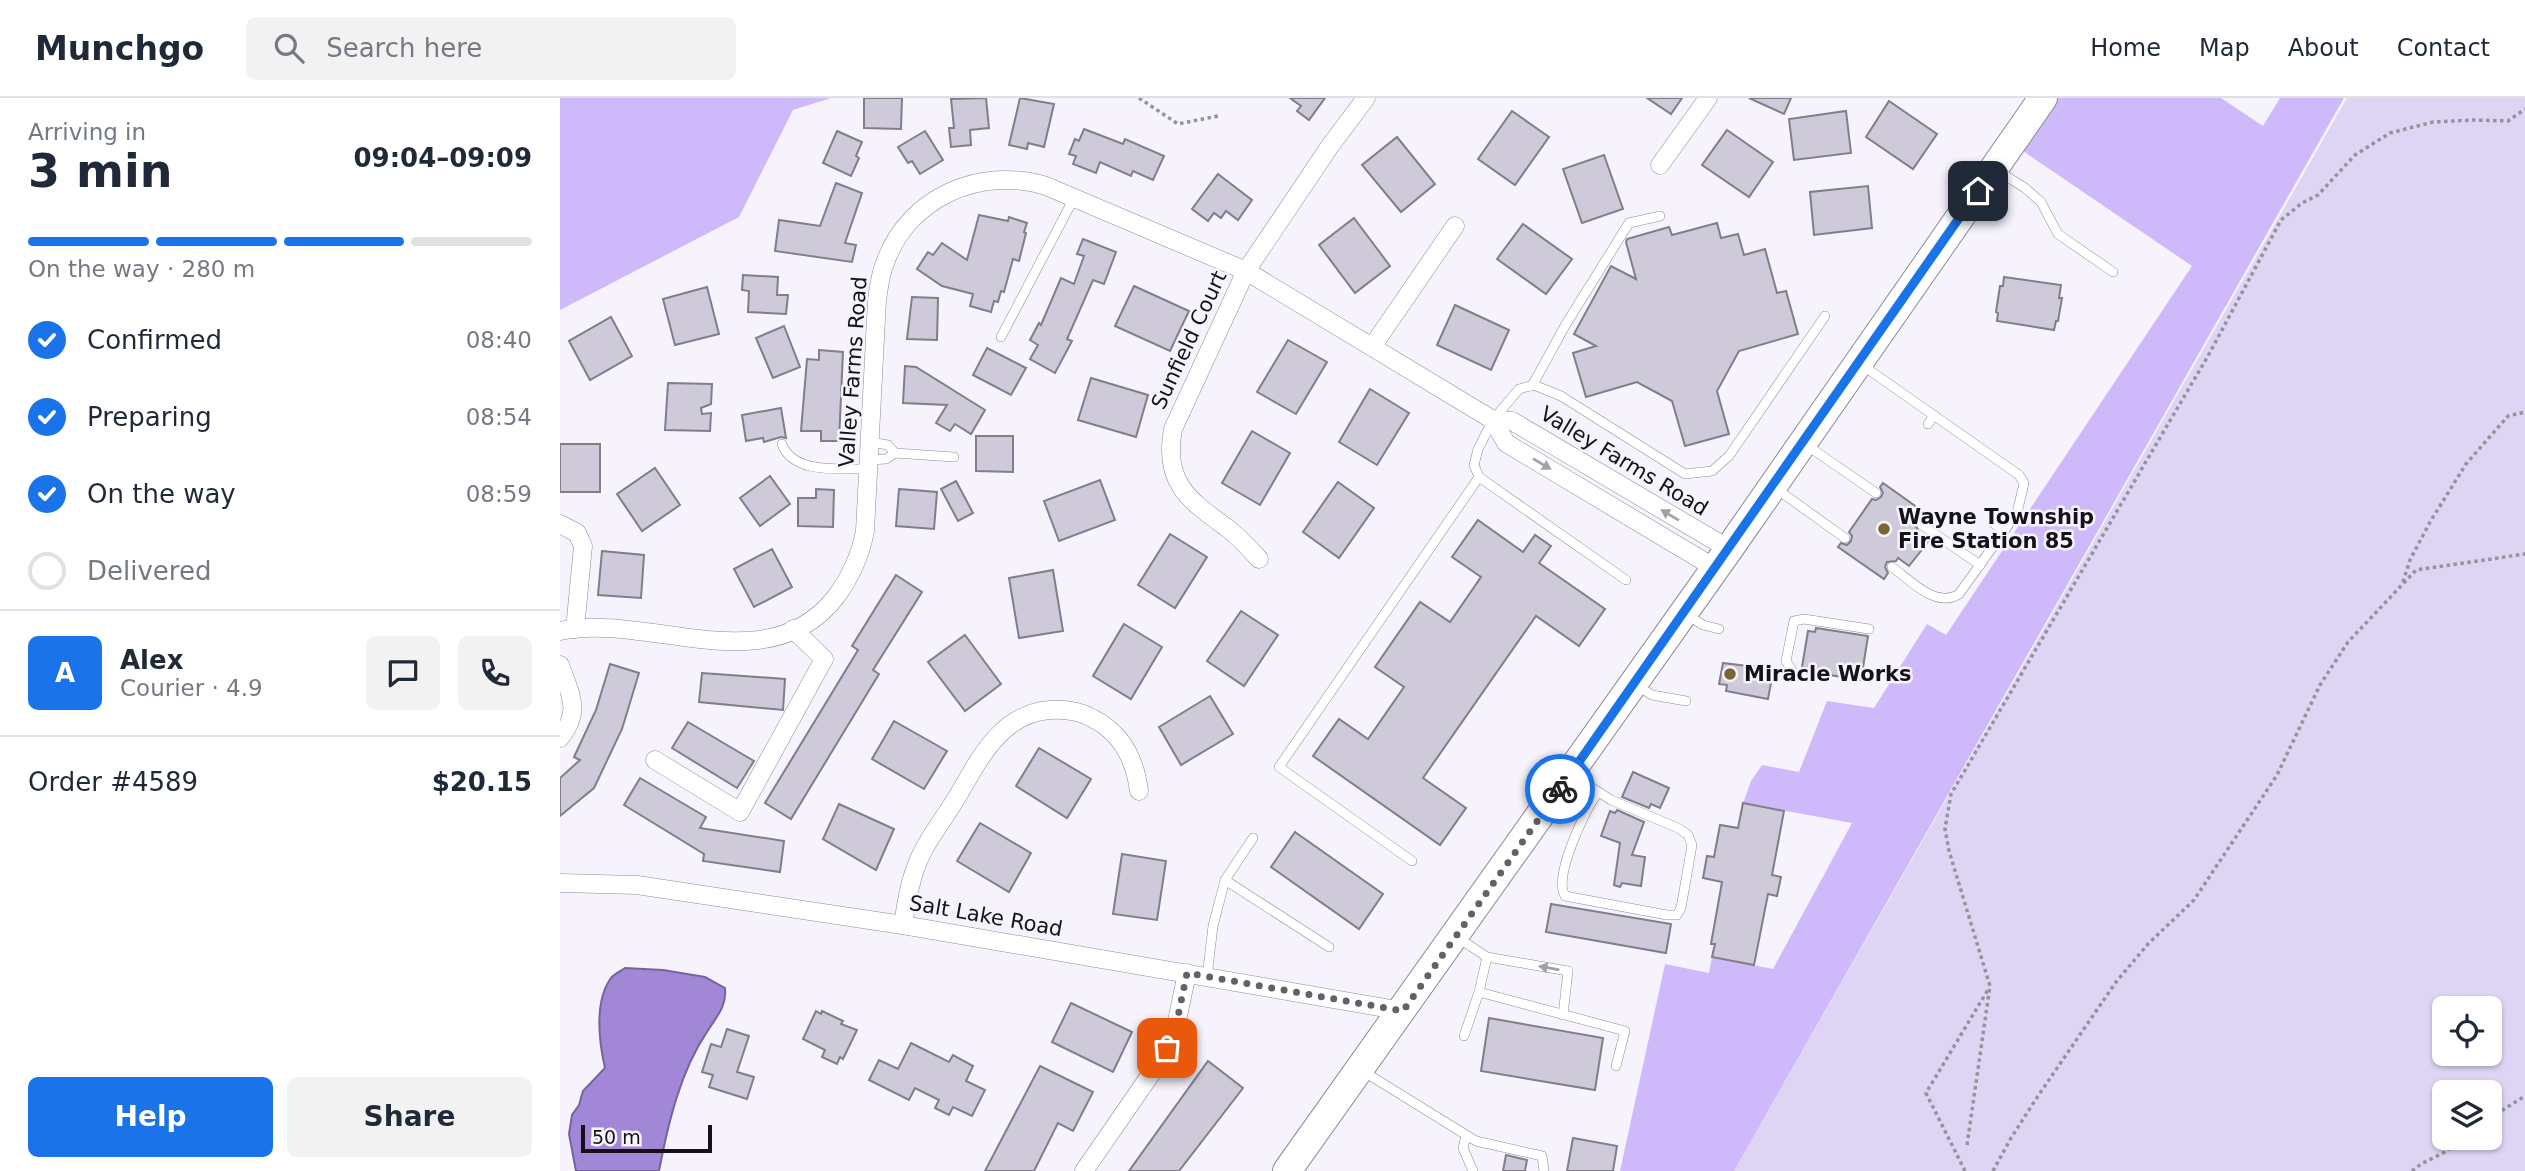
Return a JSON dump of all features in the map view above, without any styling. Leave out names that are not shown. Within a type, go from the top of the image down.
[{"type":"main road","points":[[1287,1171],[1571,774],[2043,98]]},
{"type":"street","name":"Sunfield Court","points":[[1259,559],[1233,532],[1190,500],[1177,479],[1171,455],[1173,429],[1246,271],[1330,146],[1366,98]]},
{"type":"street","points":[[1660,165],[1708,98]]},
{"type":"street","name":"Valley Farms Road","points":[[568,630],[599,629],[738,642],[760,640],[793,629],[829,606],[850,579],[863,539],[879,283],[886,259],[898,236],[926,206],[949,192],[996,180],[1037,184],[1246,271],[1493,419],[1512,421],[1722,559]]},
{"type":"street","points":[[1372,347],[1455,226]]},
{"type":"street","points":[[560,524],[577,533],[583,546],[568,630]]},
{"type":"street","points":[[655,760],[740,812],[824,659],[793,629]]},
{"type":"street","points":[[560,664],[574,708],[571,723],[560,738]]},
{"type":"street","points":[[903,925],[911,880],[923,850],[991,742],[1015,720],[1038,712],[1062,710],[1087,715],[1102,723],[1120,739],[1128,752],[1137,775],[1139,791]]},
{"type":"street","name":"Salt Lake Road","points":[[560,883],[604,882],[652,887],[903,925],[1403,1011]]},
{"type":"street","points":[[1084,1171],[1162,1058],[1177,1021],[1187,973]]},
{"type":"lane","points":[[1994,168],[2041,202],[2058,234],[2113,272]]},
{"type":"lane","points":[[1001,337],[1074,198]]},
{"type":"lane","points":[[1532,386],[1566,324],[1629,223],[1660,216]]},
{"type":"lane","points":[[1626,580],[1479,477],[1474,465],[1478,449],[1493,419],[1519,388],[1532,386],[1561,396],[1685,474],[1712,471],[1729,456],[1825,316]]},
{"type":"lane","points":[[1858,362],[2022,479],[2023,494],[2020,505],[1959,594],[1945,599],[1931,595],[1892,567]]},
{"type":"lane","points":[[1927,424],[1934,415]]},
{"type":"lane","points":[[1803,442],[1876,493]]},
{"type":"lane","points":[[782,444],[785,451],[797,461],[810,466],[869,457],[886,459],[895,453],[954,457]]},
{"type":"lane","points":[[869,457],[888,445],[895,453]]},
{"type":"lane","points":[[1412,861],[1279,767],[1479,477]]},
{"type":"lane","points":[[1772,485],[1844,538]]},
{"type":"lane","points":[[1993,523],[2004,531]]},
{"type":"lane","points":[[1922,525],[1980,565]]},
{"type":"lane","points":[[1684,612],[1703,625],[1719,629]]},
{"type":"lane","points":[[1807,678],[1798,675],[1786,665],[1786,641],[1794,621],[1800,619],[1868,629]]},
{"type":"lane","points":[[1634,684],[1652,695],[1686,701]]},
{"type":"lane","points":[[1571,774],[1598,792],[1688,835],[1692,845],[1681,908],[1676,915],[1564,896],[1562,880],[1583,819],[1598,792]]},
{"type":"lane","points":[[1207,976],[1213,926],[1225,880],[1253,838]]},
{"type":"lane","points":[[1225,880],[1329,947]]},
{"type":"lane","points":[[1455,936],[1487,957],[1568,971],[1563,1014]]},
{"type":"lane","points":[[1464,1036],[1479,992],[1487,957]]},
{"type":"lane","points":[[1479,992],[1625,1031],[1616,1066]]},
{"type":"lane","points":[[1361,1069],[1466,1136],[1485,1144],[1542,1156],[1544,1171]]},
{"type":"lane","points":[[1466,1136],[1463,1148],[1473,1171]]},
{"type":"path","points":[[1139,98],[1178,124],[1218,116]]},
{"type":"path","points":[[1967,1145],[1990,986],[1949,851],[1945,829],[1951,794],[2208,356],[2281,220],[2302,203],[2318,195],[2356,155],[2390,133],[2433,122],[2508,121],[2525,109]]},
{"type":"path","points":[[2403,584],[2410,560],[2466,464],[2508,416],[2525,412]]},
{"type":"path","points":[[1993,1171],[2044,1086],[2116,982],[2148,944],[2194,900],[2223,857],[2277,775],[2320,685],[2348,642],[2416,570],[2525,554]]},
{"type":"path","points":[[1965,1171],[1926,1093],[1990,986]]},
{"type":"path","points":[[2502,1110],[2525,1096]]},
{"type":"path","points":[[2412,1171],[2448,1150]]},
{"type":"shaded area","points":[[560,98],[831,98],[793,110],[739,217],[560,310]]},
{"type":"shaded area","points":[[2048,98],[2221,98],[2263,126],[2280,98],[2344,98],[1734,1171],[1620,1171],[1665,964],[1709,973],[1712,957],[1773,969],[1852,823],[1743,803],[1751,781],[1762,765],[1799,772],[1827,701],[1874,708],[1927,624],[1946,635],[2192,266],[2014,145]]},
{"type":"shaded area","points":[[2347,98],[2525,98],[2525,1171],[1734,1171]]},
{"type":"shaded area","points":[[625,968],[663,970],[705,977],[725,988],[724,1001],[682,1081],[659,1171],[576,1171],[569,1134],[572,1115],[579,1105],[583,1091],[605,1068],[599,1022],[602,998],[611,978]]},
{"type":"building","points":[[864,98],[902,98],[901,129],[864,128]]},
{"type":"building","points":[[986,98],[989,128],[970,130],[971,145],[951,147],[949,128],[954,128],[951,99]]},
{"type":"building","points":[[1020,98],[1054,104],[1044,147],[1028,143],[1027,149],[1009,145]]},
{"type":"building","points":[[1290,98],[1325,98],[1309,120],[1297,111],[1301,106]]},
{"type":"building","points":[[1647,98],[1682,98],[1671,114]]},
{"type":"building","points":[[1749,98],[1791,98],[1784,114]]},
{"type":"building","points":[[1889,101],[1937,134],[1913,169],[1866,137]]},
{"type":"building","points":[[1512,111],[1549,137],[1515,185],[1478,159]]},
{"type":"building","points":[[1846,111],[1851,153],[1794,160],[1789,119]]},
{"type":"building","points":[[1084,129],[1123,144],[1125,139],[1164,156],[1153,180],[1133,171],[1131,176],[1100,162],[1096,173],[1073,164],[1076,156],[1069,154],[1075,139],[1079,141]]},
{"type":"building","points":[[1727,130],[1773,162],[1749,197],[1702,165]]},
{"type":"building","points":[[837,131],[862,142],[851,176],[823,163]]},
{"type":"building","points":[[925,131],[943,160],[920,174],[912,161],[908,163],[898,147]]},
{"type":"building","points":[[1397,137],[1435,184],[1401,212],[1362,165]]},
{"type":"building","points":[[1604,155],[1623,209],[1582,223],[1563,169]]},
{"type":"building","points":[[1218,174],[1252,200],[1238,220],[1226,211],[1221,218],[1214,213],[1208,221],[1192,209]]},
{"type":"building","points":[[836,183],[862,193],[845,243],[856,245],[852,262],[775,251],[779,220],[820,226]]},
{"type":"building","points":[[1868,186],[1872,228],[1814,235],[1810,192]]},
{"type":"building","points":[[979,215],[1008,221],[1009,217],[1027,223],[1019,261],[1013,259],[1004,292],[1001,291],[998,302],[994,301],[991,312],[970,306],[973,294],[942,286],[917,269],[928,252],[933,255],[942,243],[967,260]]},
{"type":"building","points":[[1354,218],[1390,266],[1355,293],[1319,245]]},
{"type":"building","points":[[1717,223],[1721,238],[1738,234],[1744,255],[1765,249],[1777,293],[1786,291],[1798,334],[1739,351],[1717,391],[1729,434],[1685,446],[1672,401],[1637,382],[1586,397],[1573,353],[1596,346],[1574,334],[1611,266],[1636,279],[1627,239],[1669,227],[1672,235]]},
{"type":"building","points":[[1523,224],[1572,259],[1546,294],[1497,259]]},
{"type":"building","points":[[1083,239],[1116,252],[1104,284],[1093,280],[1067,339],[1072,341],[1055,373],[1030,359],[1038,345],[1030,340],[1039,323],[1041,325],[1061,278],[1074,284],[1084,256],[1077,254]]},
{"type":"building","points":[[743,275],[778,277],[777,295],[788,295],[786,314],[748,312],[749,291],[742,290]]},
{"type":"building","points":[[2004,277],[2061,285],[2059,298],[2062,298],[2054,330],[1997,321],[2000,286],[2003,286]]},
{"type":"building","points":[[1134,286],[1189,311],[1170,351],[1115,326]]},
{"type":"building","points":[[707,287],[719,334],[675,345],[663,299]]},
{"type":"building","points":[[912,297],[938,298],[937,340],[907,339]]},
{"type":"building","points":[[1455,305],[1509,330],[1491,370],[1437,345]]},
{"type":"building","points":[[611,317],[632,356],[590,380],[569,341]]},
{"type":"building","points":[[784,326],[800,367],[773,378],[756,338]]},
{"type":"building","points":[[1288,340],[1327,362],[1296,414],[1257,392]]},
{"type":"building","points":[[987,348],[1026,368],[1011,395],[973,375]]},
{"type":"building","points":[[819,350],[843,352],[839,441],[821,441],[821,431],[801,431],[807,359],[819,360]]},
{"type":"building","points":[[905,366],[916,367],[985,410],[971,434],[955,424],[950,431],[936,423],[947,405],[903,403]]},
{"type":"building","points":[[1091,378],[1148,395],[1136,437],[1078,420]]},
{"type":"building","points":[[668,383],[712,384],[711,404],[701,408],[702,414],[711,413],[710,431],[665,430]]},
{"type":"building","points":[[1370,389],[1409,413],[1377,465],[1339,442]]},
{"type":"building","points":[[781,408],[786,438],[764,442],[763,438],[746,441],[742,415]]},
{"type":"building","points":[[1252,431],[1290,453],[1260,505],[1222,483]]},
{"type":"building","points":[[976,436],[1013,436],[1013,472],[976,471]]},
{"type":"building","points":[[560,444],[600,444],[600,492],[560,492]]},
{"type":"building","points":[[655,468],[680,505],[642,531],[617,494]]},
{"type":"building","points":[[770,476],[790,504],[760,526],[740,498]]},
{"type":"building","points":[[1100,480],[1115,520],[1059,541],[1044,501]]},
{"type":"building","points":[[956,481],[973,513],[958,521],[941,489]]},
{"type":"building","points":[[1338,482],[1374,508],[1339,558],[1303,532]]},
{"type":"building","points":[[1883,483],[1928,515],[1925,519],[1918,519],[1915,525],[1918,530],[1915,534],[1928,542],[1909,566],[1898,558],[1896,561],[1887,562],[1885,567],[1888,573],[1884,579],[1838,547],[1841,543],[1847,545],[1851,541],[1849,532],[1872,499],[1881,497],[1883,493],[1880,487]]},
{"type":"building","points":[[816,489],[834,490],[833,527],[798,526],[798,498],[816,498]]},
{"type":"building","points":[[899,489],[937,492],[934,529],[896,526]]},
{"type":"building","points":[[1478,520],[1523,552],[1535,535],[1551,546],[1539,563],[1605,609],[1579,646],[1536,616],[1423,778],[1466,808],[1440,845],[1313,756],[1339,719],[1368,739],[1404,687],[1375,667],[1420,602],[1450,622],[1481,577],[1452,557]]},
{"type":"building","points":[[1170,534],[1207,557],[1175,608],[1138,585]]},
{"type":"building","points":[[772,549],[792,587],[754,607],[734,569]]},
{"type":"building","points":[[602,551],[644,555],[641,598],[598,595]]},
{"type":"building","points":[[1053,570],[1063,631],[1019,638],[1009,578]]},
{"type":"building","points":[[896,575],[922,592],[873,670],[879,674],[791,819],[765,803],[858,650],[852,646]]},
{"type":"building","points":[[1241,611],[1278,635],[1244,686],[1207,661]]},
{"type":"building","points":[[1124,624],[1162,647],[1131,699],[1093,676]]},
{"type":"building","points":[[1816,628],[1868,636],[1861,680],[1811,672],[1808,671],[1809,668],[1802,667],[1808,631],[1815,632]]},
{"type":"building","points":[[965,635],[1001,684],[965,711],[928,662]]},
{"type":"building","points":[[1723,663],[1764,668],[1764,671],[1773,672],[1768,699],[1726,691],[1727,685],[1719,684]]},
{"type":"building","points":[[610,664],[639,673],[622,729],[594,788],[560,816],[560,778],[580,760],[574,757],[596,710]]},
{"type":"building","points":[[702,673],[785,679],[783,710],[699,702]]},
{"type":"building","points":[[1210,696],[1233,734],[1181,765],[1159,727]]},
{"type":"building","points":[[894,721],[947,751],[924,789],[872,759]]},
{"type":"building","points":[[688,722],[754,761],[737,788],[672,748]]},
{"type":"building","points":[[1039,748],[1091,779],[1067,818],[1016,786]]},
{"type":"building","points":[[1633,772],[1669,788],[1660,808],[1651,804],[1649,808],[1622,797]]},
{"type":"building","points":[[640,778],[706,817],[700,828],[784,841],[780,872],[703,861],[704,854],[624,805]]},
{"type":"building","points":[[1743,803],[1784,811],[1772,875],[1781,877],[1777,896],[1768,894],[1754,965],[1712,957],[1715,944],[1711,944],[1722,882],[1703,878],[1707,856],[1714,857],[1720,825],[1738,828]]},
{"type":"building","points":[[839,804],[894,829],[876,870],[823,839]]},
{"type":"building","points":[[1617,810],[1644,822],[1632,855],[1645,857],[1641,886],[1622,883],[1620,887],[1614,885],[1620,843],[1601,836],[1610,811],[1615,813]]},
{"type":"building","points":[[980,823],[1031,853],[1009,892],[957,861]]},
{"type":"building","points":[[1295,832],[1383,894],[1359,929],[1271,867]]},
{"type":"building","points":[[1122,854],[1166,861],[1157,920],[1113,914]]},
{"type":"building","points":[[1551,904],[1671,924],[1666,953],[1546,932]]},
{"type":"building","points":[[1071,1003],[1132,1032],[1113,1072],[1052,1042]]},
{"type":"building","points":[[816,1011],[821,1014],[822,1011],[843,1021],[841,1024],[857,1030],[843,1059],[840,1057],[837,1064],[822,1057],[825,1050],[803,1039]]},
{"type":"building","points":[[1489,1018],[1603,1038],[1595,1090],[1481,1071]]},
{"type":"building","points":[[727,1029],[749,1036],[737,1072],[754,1077],[747,1099],[709,1087],[713,1075],[702,1072],[711,1044],[721,1047]]},
{"type":"building","points":[[911,1043],[949,1062],[953,1055],[973,1066],[966,1081],[985,1090],[972,1116],[953,1107],[949,1115],[935,1108],[939,1100],[915,1088],[909,1100],[869,1080],[879,1060],[898,1069]]},
{"type":"building","points":[[1208,1061],[1243,1088],[1179,1171],[1129,1171]]},
{"type":"building","points":[[1040,1066],[1093,1092],[1073,1131],[1058,1123],[1034,1171],[985,1171]]},
{"type":"building","points":[[1573,1138],[1617,1146],[1613,1171],[1567,1171]]},
{"type":"building","points":[[1506,1155],[1527,1160],[1525,1171],[1503,1171]]},
{"type":"way so far","points":[[1167,1048],[1177,1021],[1187,973],[1403,1011],[1560,789]]},
{"type":"place","name":"Wayne Township Fire Station 85","points":[[1884,529]]},
{"type":"place","name":"Miracle Works","points":[[1730,674]]},
{"type":"route","points":[[1560,789],[1978,191]]}]
